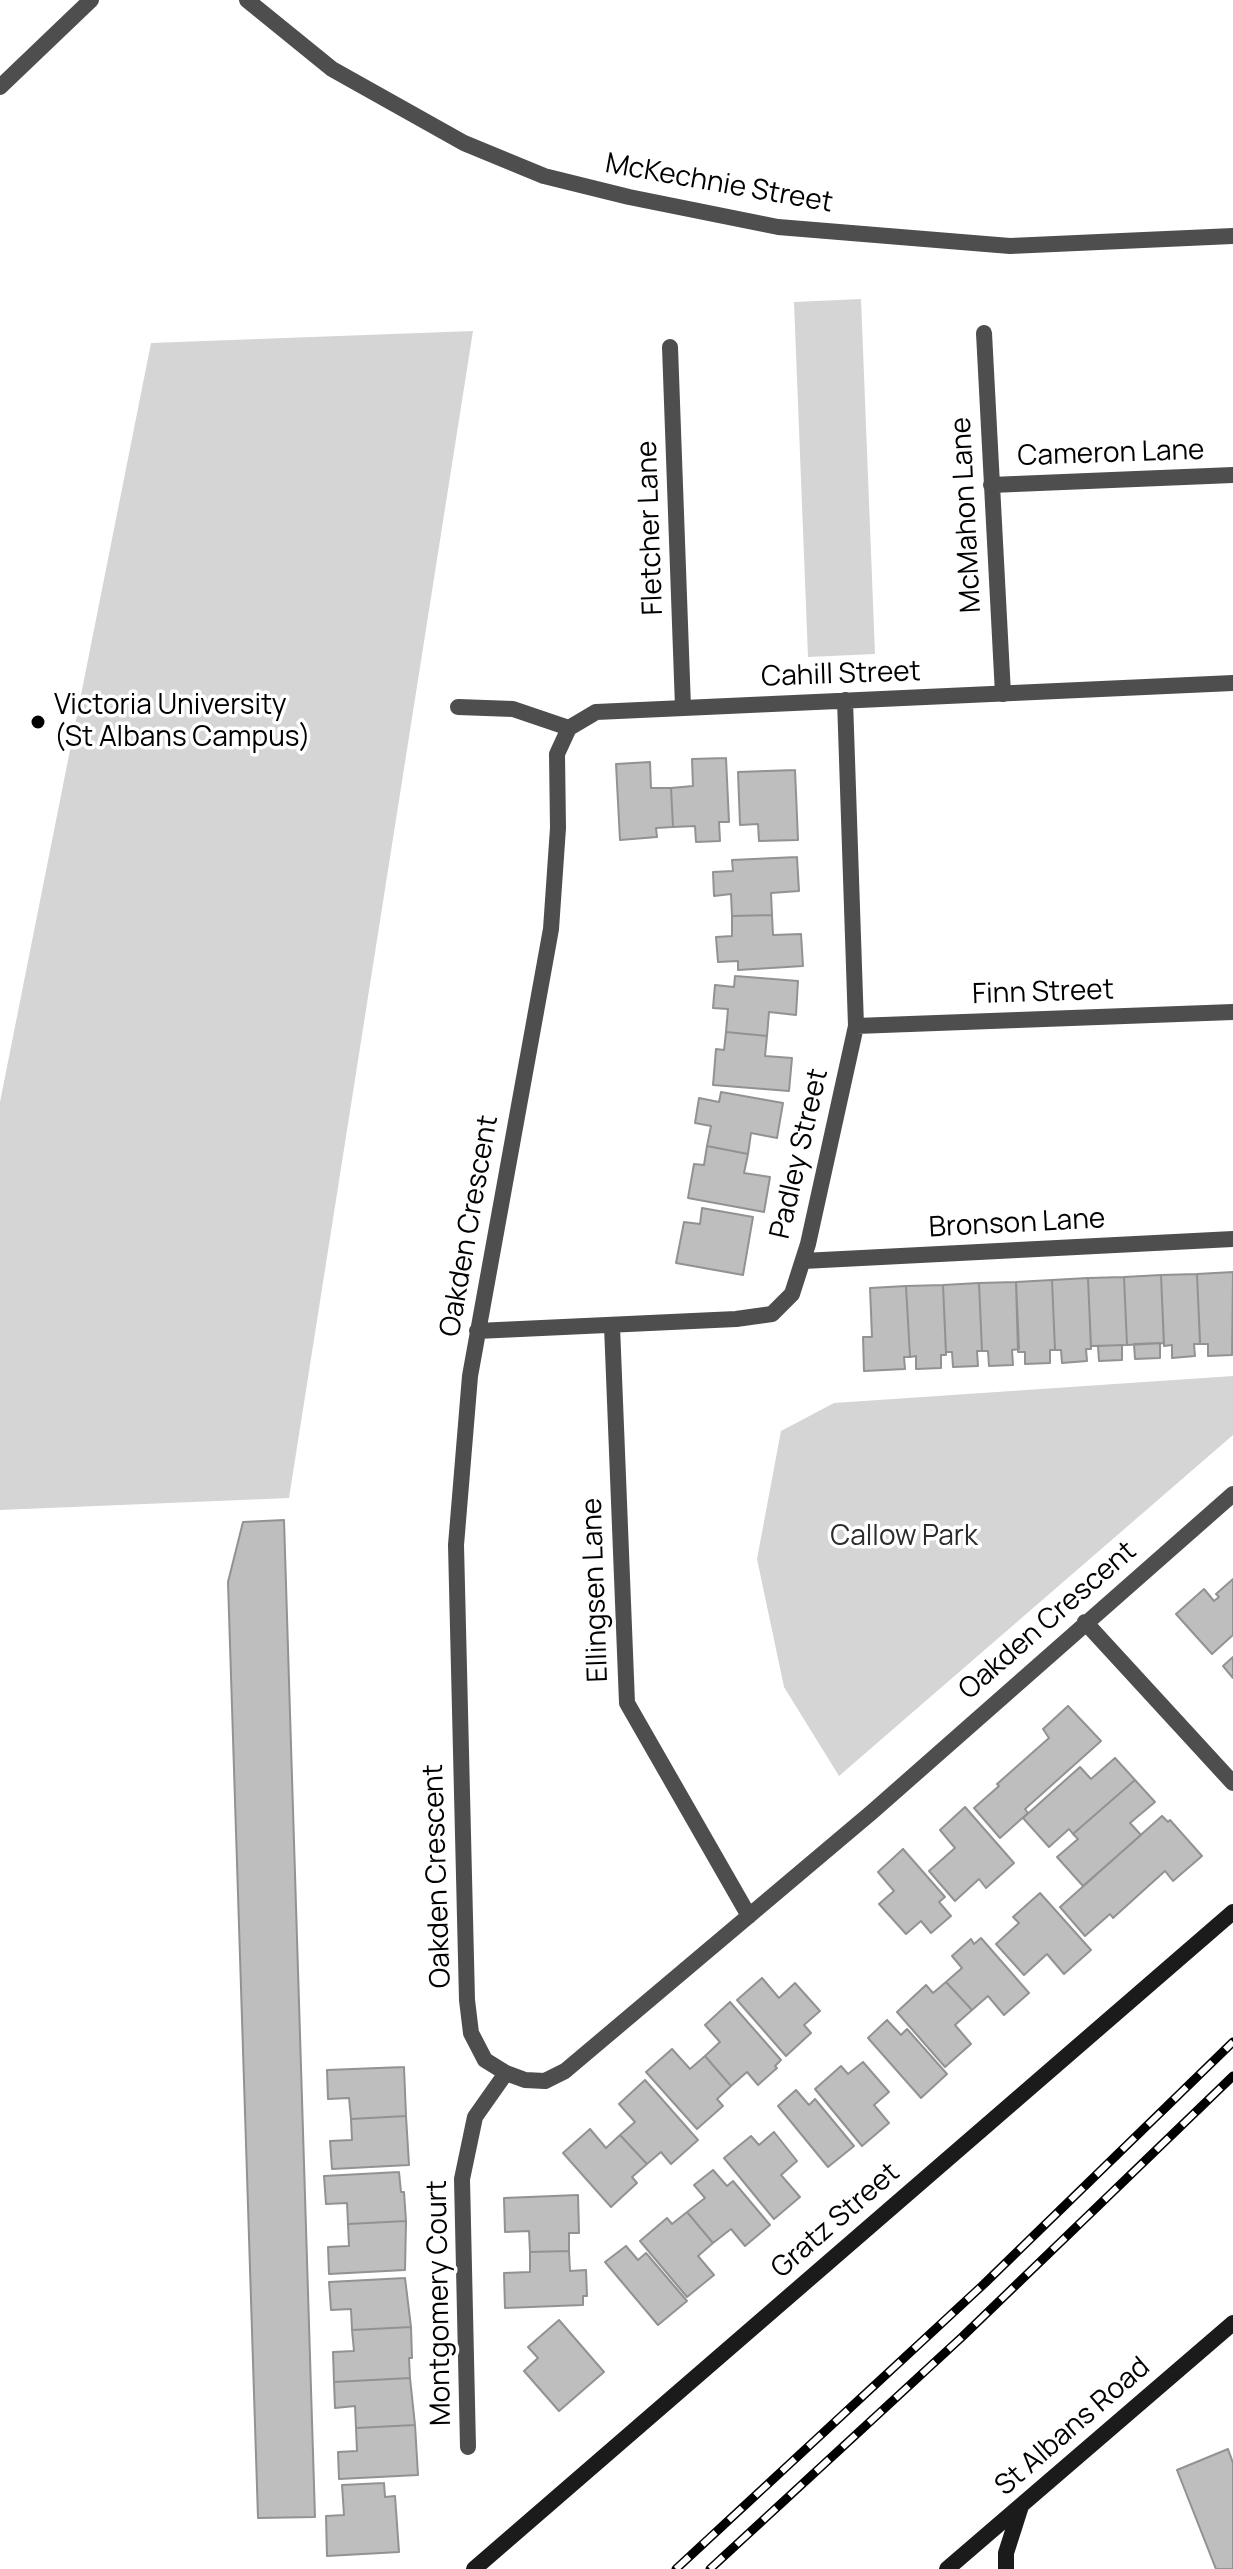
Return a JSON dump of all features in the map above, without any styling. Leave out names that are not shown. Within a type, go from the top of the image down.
[{"type":"street","points":[[0,87],[91,0]]},
{"type":"street","name":"McKechnie Street","points":[[247,0],[332,69],[464,143],[544,176],[629,197],[778,227],[1010,246],[1233,236]]},
{"type":"street","name":"McMahon Lane","points":[[984,333],[1003,694]]},
{"type":"street","name":"Fletcher Lane","points":[[670,347],[683,707]]},
{"type":"street","name":"Cameron Lane","points":[[991,485],[1233,475]]},
{"type":"street","name":"Cahill Street","points":[[569,728],[596,712],[1233,683]]},
{"type":"street","name":"Padley Street","points":[[477,1331],[736,1319],[772,1314],[792,1294],[803,1261],[856,1026],[845,700]]},
{"type":"street","points":[[458,707],[513,709],[569,728]]},
{"type":"street","name":"Oakden Crescent","points":[[569,728],[557,754],[558,828],[551,929],[477,1331],[467,1403],[456,1545],[467,2000],[471,2033],[485,2060],[525,2080],[545,2081],[565,2071],[872,1812],[1233,1494]]},
{"type":"street","name":"Finn Street","points":[[856,1026],[1233,1012]]},
{"type":"street","name":"Bronson Lane","points":[[803,1261],[1233,1239]]},
{"type":"street","name":"Ellingsen Lane","points":[[612,1326],[627,1703],[749,1916]]},
{"type":"street","points":[[1085,1622],[1233,1783]]},
{"type":"street","name":"Gratz Street","points":[[474,2569],[1233,1912]]},
{"type":"street","name":"Montgomery Court","points":[[468,2447],[462,2179],[475,2117],[506,2073]]},
{"type":"street","name":"St Albans Road","points":[[947,2569],[1233,2323]]},
{"type":"street","points":[[1006,2569],[1009,2541],[1022,2505]]},
{"type":"green space","points":[[861,299],[875,654],[808,657],[794,302]]},
{"type":"green space","points":[[473,331],[289,1498],[0,1510],[0,1102],[151,343]]},
{"type":"green space","name":"Callow Park","points":[[1233,1376],[1233,1435],[839,1776],[784,1687],[757,1559],[781,1431],[834,1403]]},
{"type":"building","points":[[726,758],[729,822],[719,822],[720,841],[696,842],[695,826],[673,827],[671,788],[693,786],[692,759]]},
{"type":"building","points":[[650,762],[651,788],[671,788],[673,827],[656,828],[657,837],[620,840],[616,764]]},
{"type":"building","points":[[795,770],[798,840],[759,841],[758,824],[740,825],[738,772]]},
{"type":"building","points":[[797,857],[799,891],[771,893],[772,915],[732,916],[731,894],[714,896],[713,872],[733,871],[732,860]]},
{"type":"building","points":[[772,915],[773,935],[801,934],[803,966],[738,970],[738,961],[718,962],[716,937],[732,936],[732,916]]},
{"type":"building","points":[[735,976],[798,981],[796,1015],[769,1012],[767,1036],[726,1032],[728,1009],[713,1008],[715,985],[734,987]]},
{"type":"building","points":[[726,1032],[767,1036],[765,1056],[792,1058],[789,1091],[713,1085],[716,1049],[724,1050]]},
{"type":"building","points":[[721,1092],[783,1103],[777,1138],[751,1133],[748,1154],[707,1146],[711,1126],[695,1123],[699,1098],[719,1102]]},
{"type":"building","points":[[707,1146],[748,1154],[744,1173],[770,1177],[764,1212],[688,1198],[694,1164],[704,1165]]},
{"type":"building","points":[[702,1208],[753,1217],[743,1275],[676,1263],[684,1222],[700,1224]]},
{"type":"building","points":[[1233,1272],[1232,1355],[1208,1356],[1208,1344],[1200,1344],[1197,1274]]},
{"type":"building","points":[[1197,1274],[1200,1344],[1194,1344],[1195,1356],[1172,1358],[1172,1345],[1164,1346],[1161,1275]]},
{"type":"building","points":[[1161,1275],[1164,1343],[1127,1345],[1124,1277]]},
{"type":"building","points":[[1124,1277],[1127,1345],[1091,1346],[1088,1278]]},
{"type":"building","points":[[1088,1278],[1091,1349],[1086,1349],[1087,1361],[1062,1363],[1061,1350],[1055,1350],[1052,1280]]},
{"type":"building","points":[[1052,1280],[1055,1350],[1050,1350],[1050,1363],[1025,1364],[1025,1352],[1018,1352],[1016,1282]]},
{"type":"building","points":[[1016,1282],[1019,1349],[1012,1350],[1013,1365],[989,1366],[988,1351],[982,1351],[979,1283]]},
{"type":"building","points":[[979,1283],[982,1351],[977,1351],[978,1366],[953,1367],[952,1352],[946,1352],[943,1285]]},
{"type":"building","points":[[943,1285],[946,1355],[941,1355],[941,1368],[916,1369],[916,1356],[910,1357],[906,1286]]},
{"type":"building","points":[[906,1286],[910,1357],[904,1357],[905,1369],[864,1371],[863,1337],[872,1337],[870,1288]]},
{"type":"building","points":[[1160,1343],[1160,1358],[1135,1359],[1134,1344]]},
{"type":"building","points":[[1122,1345],[1122,1360],[1099,1361],[1098,1346]]},
{"type":"building","points":[[284,1520],[315,2517],[258,2518],[228,1582],[243,1522]]},
{"type":"building","points":[[1233,1579],[1233,1635],[1212,1654],[1176,1614],[1204,1589],[1214,1601],[1219,1597],[1216,1594]]},
{"type":"building","points":[[1233,1657],[1233,1678],[1223,1666]]},
{"type":"building","points":[[1068,1706],[1101,1741],[1025,1809],[1028,1813],[1000,1838],[974,1808],[1049,1738],[1043,1729]]},
{"type":"building","points":[[1115,1758],[1135,1780],[1073,1834],[1069,1829],[1049,1847],[1023,1818],[1080,1767],[1091,1779]]},
{"type":"building","points":[[1135,1780],[1155,1802],[1130,1823],[1141,1835],[1083,1886],[1057,1857],[1078,1839],[1073,1834]]},
{"type":"building","points":[[965,1807],[1014,1863],[986,1888],[979,1879],[955,1901],[929,1871],[955,1848],[940,1830]]},
{"type":"building","points":[[1162,1816],[1168,1822],[1170,1820],[1202,1856],[1173,1881],[1165,1871],[1113,1918],[1110,1914],[1085,1936],[1060,1907]]},
{"type":"building","points":[[903,1849],[945,1897],[939,1902],[951,1916],[931,1933],[921,1921],[906,1934],[879,1904],[894,1891],[878,1872]]},
{"type":"building","points":[[1040,1893],[1091,1950],[1064,1974],[1047,1954],[1024,1975],[996,1944],[1019,1923],[1013,1917]]},
{"type":"building","points":[[981,1938],[1029,1993],[1004,2015],[988,1996],[972,2010],[946,1982],[962,1968],[952,1956],[971,1939],[974,1944]]},
{"type":"building","points":[[762,1978],[779,1998],[795,1983],[820,2011],[804,2025],[811,2033],[786,2056],[737,2000]]},
{"type":"building","points":[[946,1982],[972,2010],[955,2025],[971,2044],[945,2067],[897,2012],[926,1985],[933,1993]]},
{"type":"building","points":[[730,2002],[781,2060],[775,2066],[777,2068],[758,2085],[747,2072],[731,2086],[705,2056],[720,2042],[705,2025]]},
{"type":"building","points":[[887,2020],[901,2035],[907,2029],[947,2074],[921,2098],[868,2038]]},
{"type":"building","points":[[672,2049],[690,2069],[705,2056],[731,2086],[717,2099],[723,2106],[697,2129],[646,2072]]},
{"type":"building","points":[[863,2062],[889,2092],[874,2105],[889,2123],[862,2146],[815,2089],[841,2066],[848,2074]]},
{"type":"building","points":[[404,2067],[406,2116],[351,2119],[349,2098],[328,2099],[327,2070]]},
{"type":"building","points":[[645,2080],[698,2140],[671,2164],[661,2152],[647,2164],[620,2135],[635,2122],[619,2104]]},
{"type":"building","points":[[796,2090],[809,2105],[815,2099],[854,2146],[828,2167],[778,2106]]},
{"type":"building","points":[[406,2116],[409,2165],[332,2169],[330,2141],[352,2140],[351,2119]]},
{"type":"building","points":[[590,2129],[606,2148],[620,2135],[647,2164],[632,2177],[637,2183],[611,2207],[563,2153]]},
{"type":"building","points":[[774,2132],[797,2161],[781,2175],[800,2197],[774,2219],[724,2158],[751,2136],[759,2145]]},
{"type":"building","points":[[713,2170],[727,2186],[733,2181],[770,2225],[745,2246],[731,2229],[713,2243],[687,2212],[705,2198],[694,2185]]},
{"type":"building","points":[[399,2172],[406,2221],[348,2224],[347,2203],[326,2204],[324,2176]]},
{"type":"building","points":[[578,2195],[579,2233],[569,2233],[569,2251],[530,2252],[529,2231],[505,2232],[504,2198]]},
{"type":"building","points":[[687,2212],[713,2243],[698,2256],[714,2275],[687,2297],[640,2241],[667,2218],[672,2224]]},
{"type":"building","points":[[406,2221],[405,2270],[329,2274],[328,2247],[349,2246],[348,2224]]},
{"type":"building","points":[[626,2246],[638,2260],[646,2253],[687,2301],[658,2325],[605,2262]]},
{"type":"building","points":[[569,2251],[570,2271],[586,2270],[587,2296],[583,2296],[583,2305],[505,2308],[504,2273],[530,2272],[530,2252]]},
{"type":"building","points":[[405,2278],[411,2327],[352,2330],[351,2309],[331,2310],[329,2282]]},
{"type":"building","points":[[559,2320],[604,2372],[559,2411],[524,2371],[538,2358],[528,2347]]},
{"type":"building","points":[[411,2327],[410,2378],[334,2382],[333,2352],[354,2351],[352,2330]]},
{"type":"building","points":[[410,2378],[415,2425],[356,2428],[355,2406],[335,2408],[334,2382]]},
{"type":"building","points":[[415,2425],[418,2475],[339,2479],[338,2452],[357,2451],[356,2428]]},
{"type":"building","points":[[1228,2449],[1233,2463],[1233,2569],[1216,2569],[1177,2470]]},
{"type":"building","points":[[384,2483],[385,2497],[395,2496],[399,2552],[327,2556],[326,2516],[344,2515],[342,2485]]},
{"type":"railway","points":[[676,2569],[984,2284],[1233,2042]]},
{"type":"railway","points":[[710,2569],[962,2337],[1233,2076]]},
{"type":"place","name":"Victoria University (St Albans Campus)","points":[[38,722]]}]
